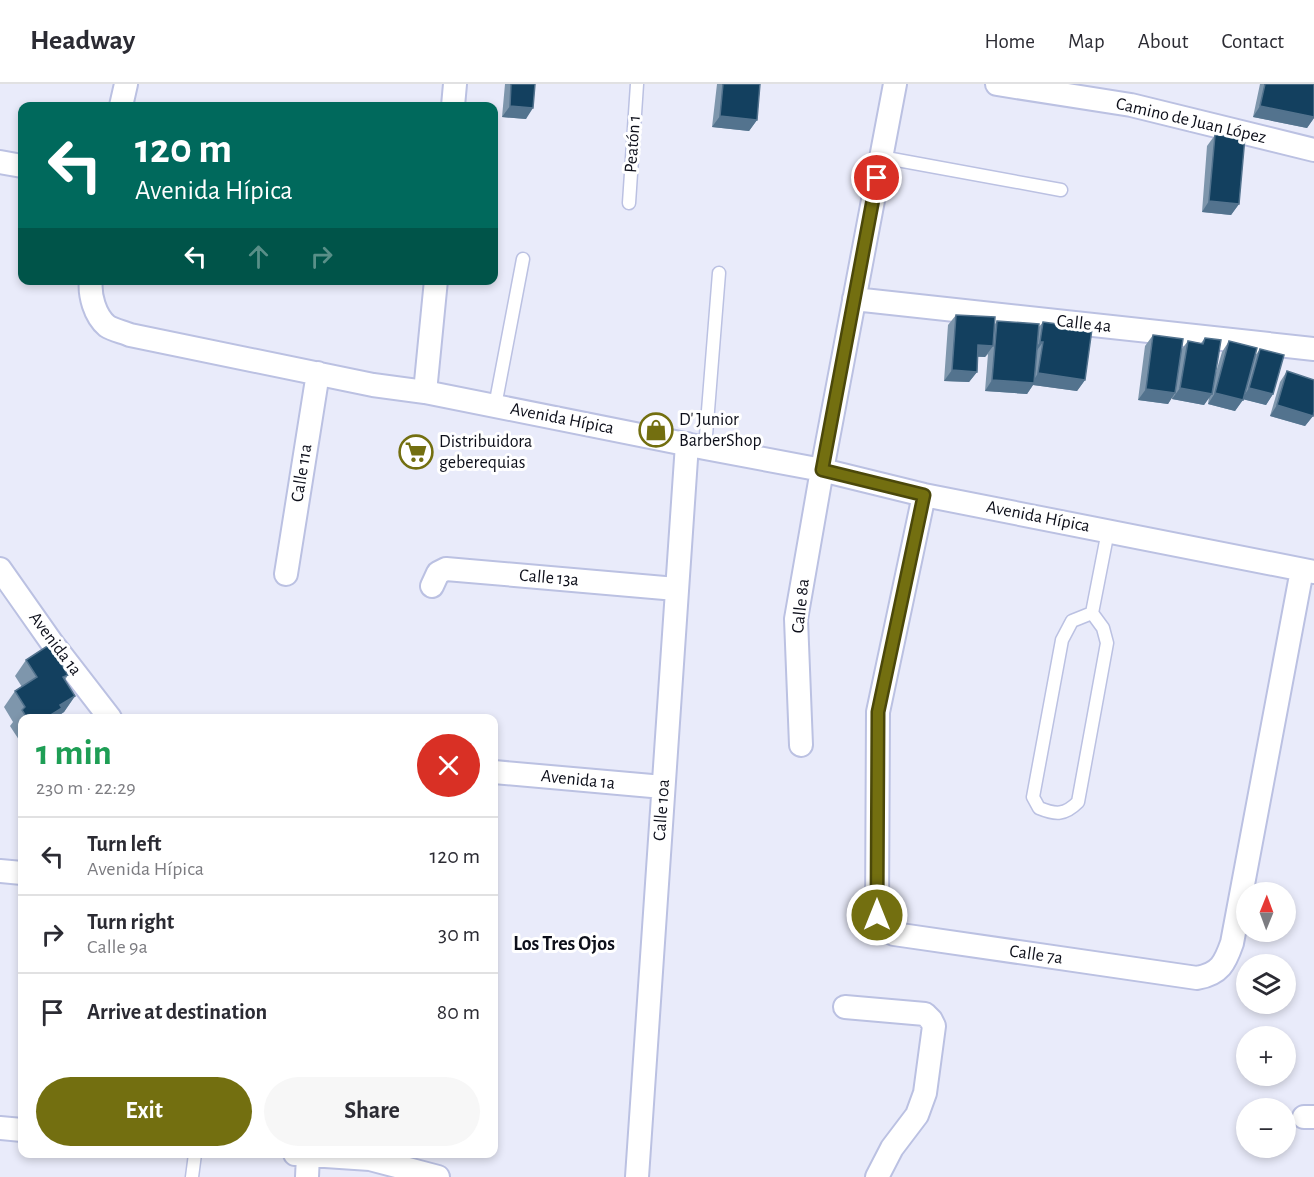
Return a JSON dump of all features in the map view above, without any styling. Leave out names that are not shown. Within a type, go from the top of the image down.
[{"type":"street","points":[[122,102],[126,84]]},
{"type":"street","points":[[453,102],[455,84]]},
{"type":"street","name":"Calle 8a","points":[[801,745],[796,619],[895,84]]},
{"type":"street","name":"Camino de Juan López","points":[[997,84],[1131,105],[1314,150]]},
{"type":"street","points":[[0,162],[18,165]]},
{"type":"street","name":"Avenida Hípica","points":[[90,285],[96,312],[108,327],[130,335],[373,385],[425,392],[822,470],[924,495],[1308,571]]},
{"type":"street","points":[[425,392],[436,285]]},
{"type":"street","name":"Calle 4a","points":[[854,299],[1314,349]]},
{"type":"street","name":"Calle 11a","points":[[286,574],[318,373]]},
{"type":"street","name":"Calle 10a","points":[[637,1177],[676,589],[696,446]]},
{"type":"street","name":"Calle 7a","points":[[924,495],[878,712],[877,915],[882,927],[894,934],[1197,978],[1209,976],[1219,968],[1227,959],[1232,943],[1308,571]]},
{"type":"street","name":"Calle 13a","points":[[432,586],[438,573],[446,569],[676,589]]},
{"type":"street","name":"Avenida 1a","points":[[0,570],[107,714]]},
{"type":"street","name":"Avenida 1a","points":[[498,772],[663,788]]},
{"type":"street","points":[[0,871],[18,873]]},
{"type":"street","points":[[845,1007],[925,1014],[934,1026],[925,1094],[917,1115],[892,1148],[877,1177]]},
{"type":"street","points":[[0,1128],[18,1130]]},
{"type":"street","points":[[303,1162],[348,1158]]},
{"type":"street","points":[[377,1158],[438,1177]]},
{"type":"lane","name":"Peatón 1","points":[[629,203],[637,84]]},
{"type":"lane","points":[[881,157],[1061,190]]},
{"type":"lane","points":[[495,406],[524,259]]},
{"type":"lane","points":[[696,446],[719,273]]},
{"type":"lane","points":[[1092,613],[1072,621],[1062,640],[1033,797],[1039,808],[1051,813],[1069,811],[1078,802],[1107,643],[1104,628],[1092,613],[1108,531]]},
{"type":"lane","points":[[192,1177],[194,1158]]},
{"type":"building","points":[[511,84],[535,84],[533,108],[510,106]]},
{"type":"building","points":[[723,84],[760,84],[757,120],[720,116]]},
{"type":"building","points":[[1265,84],[1314,84],[1314,117],[1260,106]]},
{"type":"building","points":[[1215,135],[1245,137],[1239,204],[1209,201]]},
{"type":"building","points":[[956,315],[995,317],[993,346],[978,345],[977,372],[952,370]]},
{"type":"building","points":[[997,321],[1039,324],[1034,383],[992,380]]},
{"type":"building","points":[[1043,322],[1092,329],[1085,380],[1038,373],[1043,342],[1040,342]]},
{"type":"building","points":[[1153,335],[1183,339],[1175,393],[1146,389]]},
{"type":"building","points":[[1205,338],[1221,340],[1212,394],[1180,388],[1188,341],[1203,344]]},
{"type":"building","points":[[1229,341],[1257,348],[1243,400],[1215,393]]},
{"type":"building","points":[[1260,349],[1284,355],[1273,394],[1249,388]]},
{"type":"building","points":[[1287,371],[1314,380],[1313,416],[1277,405]]},
{"type":"building","points":[[49,645],[52,648],[55,646],[63,658],[59,660],[68,675],[63,677],[75,696],[60,705],[62,708],[52,714],[24,714],[22,710],[25,707],[15,691],[37,677],[26,660]]},
{"type":"place","name":"D' Junior BarberShop","points":[[656,430]]},
{"type":"place","name":"Distribuidora geberequias","points":[[416,452]]},
{"type":"district","name":"Los Tres Ojos","points":[[564,944]]},
{"type":"route","points":[[877,178],[822,470],[924,495],[878,712],[877,915]]}]
